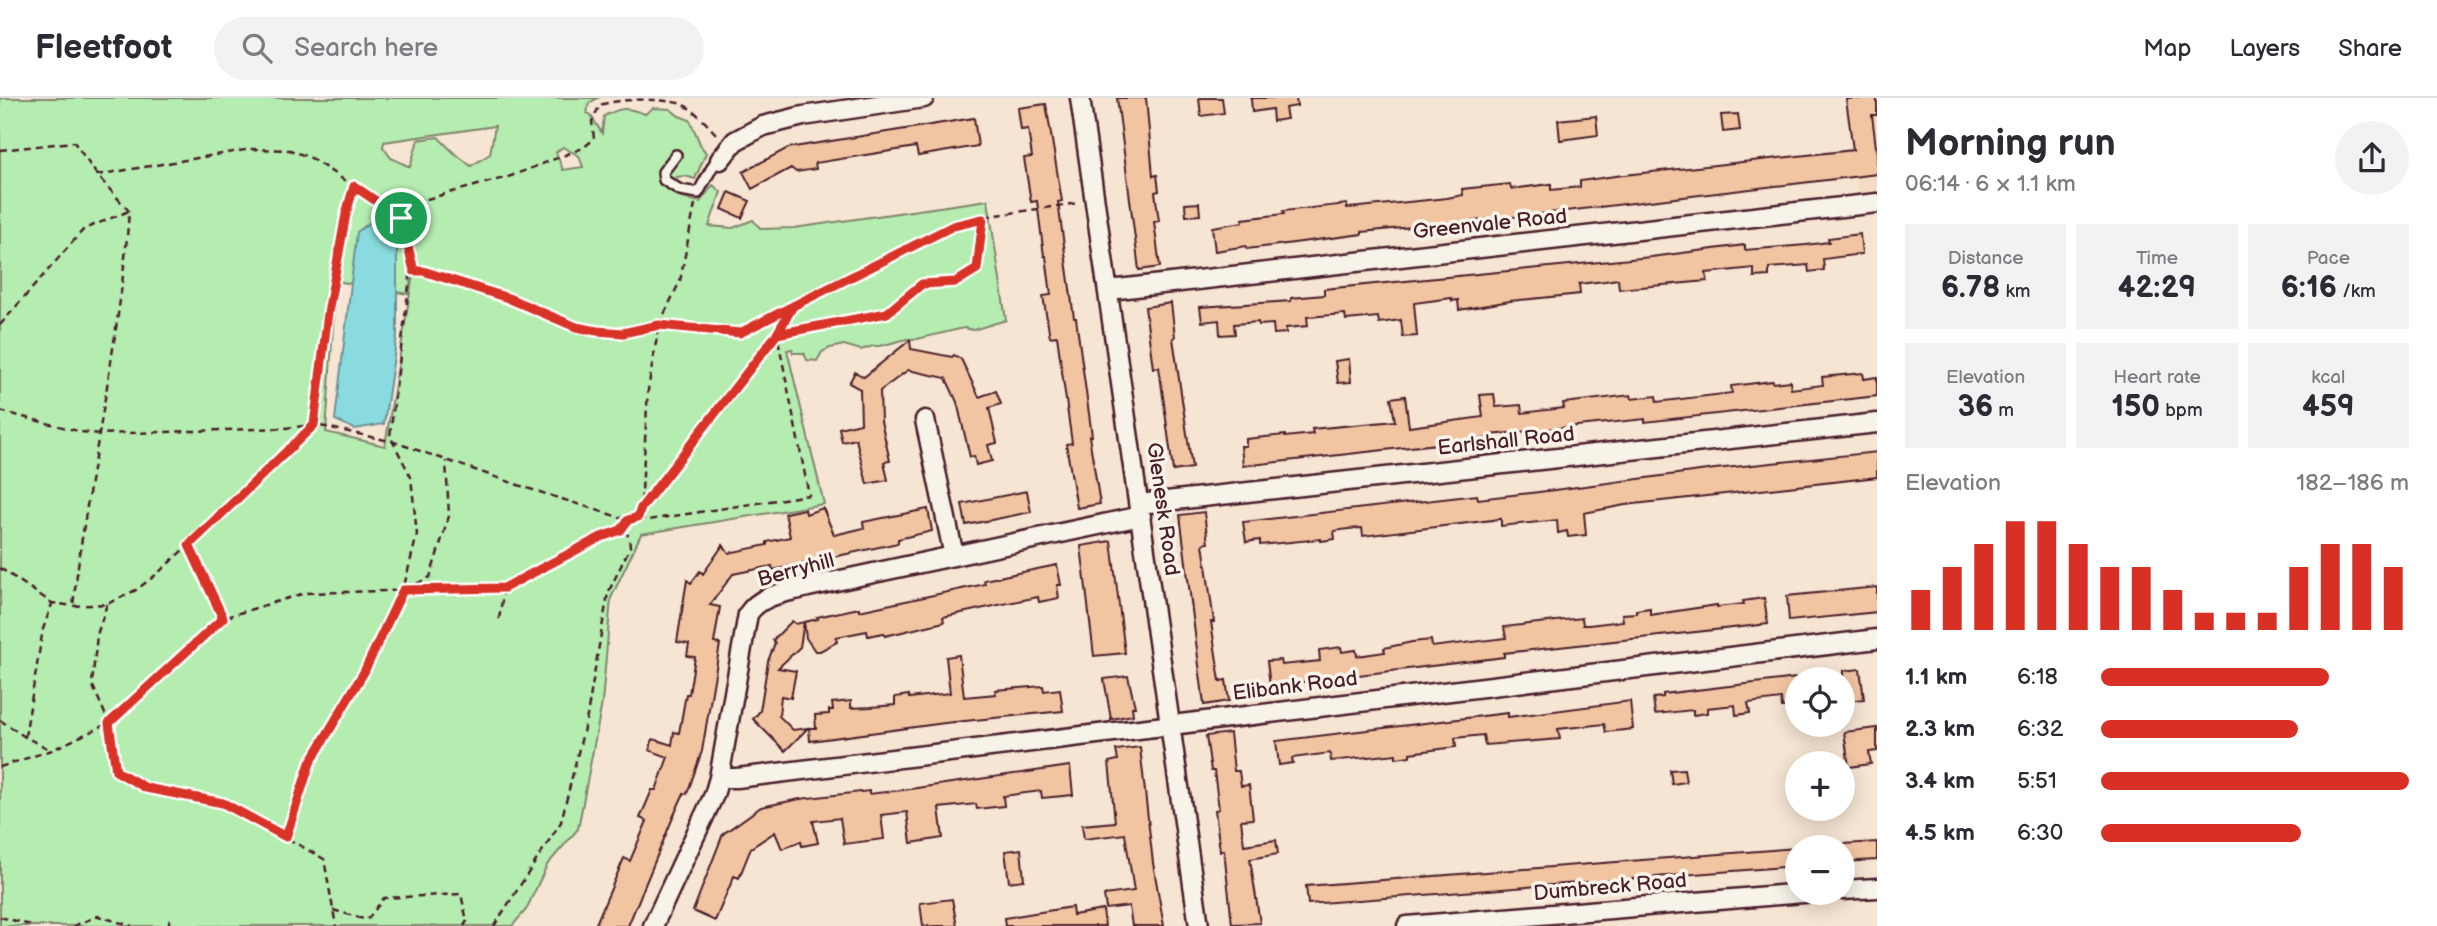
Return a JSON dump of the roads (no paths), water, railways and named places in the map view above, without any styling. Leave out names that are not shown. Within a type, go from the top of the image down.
[{"type":"street","points":[[724,154],[746,134],[763,126],[803,116],[924,98]]},
{"type":"street","name":"Glenesk Road","points":[[1080,98],[1199,926]]},
{"type":"street","name":"Greenvale Road","points":[[1109,290],[1877,203]]},
{"type":"street","points":[[925,420],[954,556]]},
{"type":"street","name":"Earlshall Road","points":[[1140,510],[1877,423]]},
{"type":"street","name":"Berryhill","points":[[653,926],[714,795],[748,614],[754,604],[765,598],[808,587],[954,556],[1140,510]]},
{"type":"street","name":"Elibank Road","points":[[719,778],[737,778],[1877,639]]},
{"type":"street","points":[[1855,889],[1877,888]]},
{"type":"street","name":"Dumbreck Road","points":[[1407,926],[1785,895]]},
{"type":"lane","points":[[676,155],[663,172],[664,180],[680,190],[698,192],[714,164],[724,154]]},
{"type":"water","points":[[376,218],[397,233],[397,335],[384,424],[355,429],[335,420],[357,232]]}]
